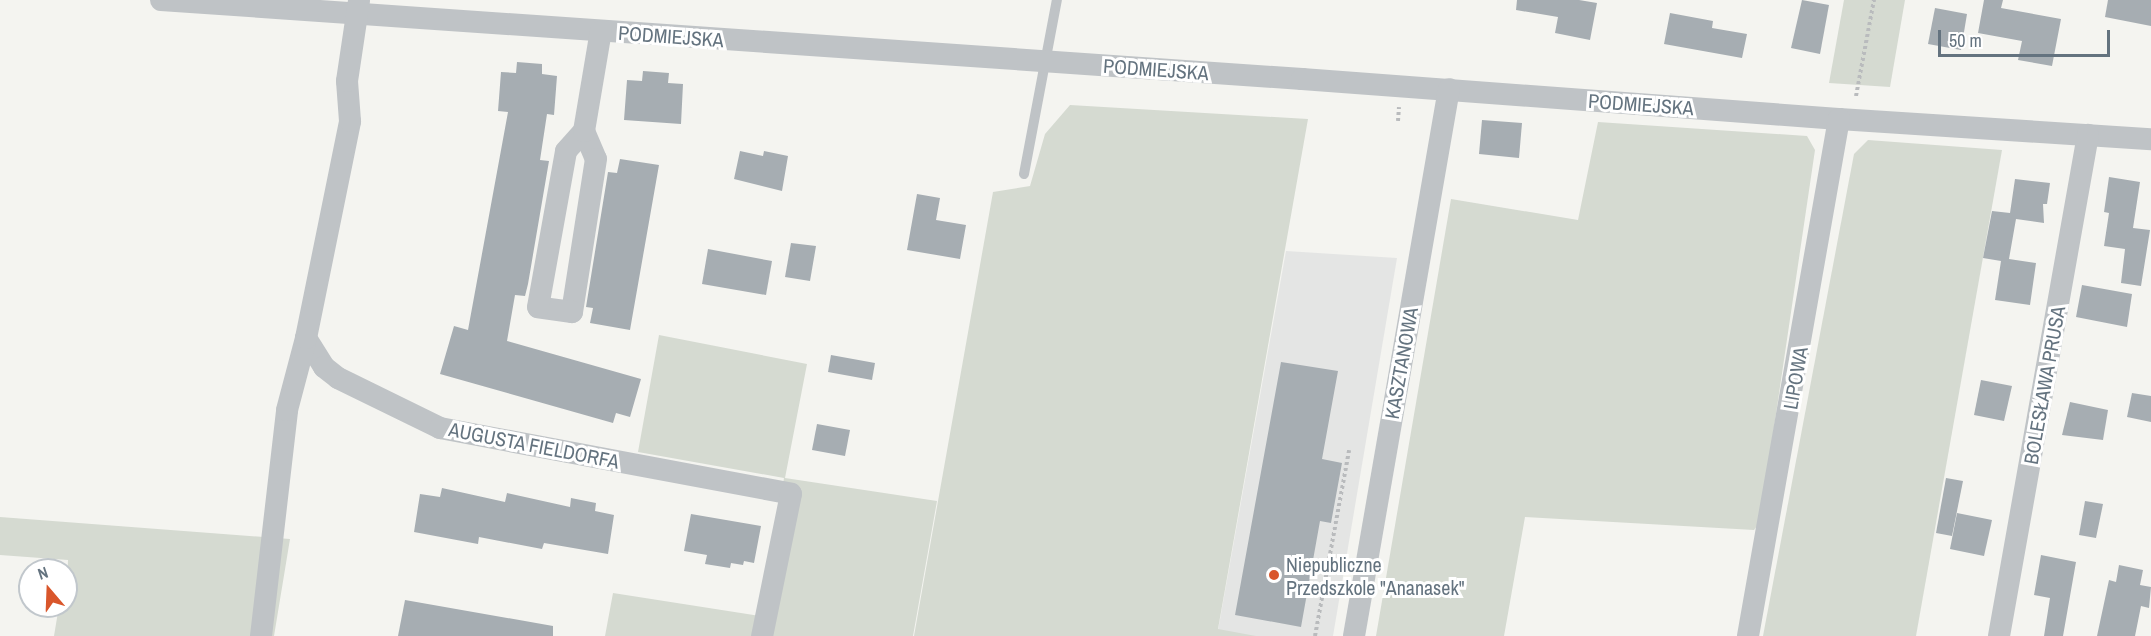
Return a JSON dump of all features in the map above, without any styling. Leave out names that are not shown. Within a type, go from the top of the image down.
[{"type":"street","name":"PODMIEJSKA","points":[[161,0],[358,7],[601,31],[1449,89],[1839,120],[2151,139]]},
{"type":"street","points":[[261,636],[287,410],[306,338],[350,121],[347,81],[358,7]]},
{"type":"street","points":[[584,131],[596,159],[572,312],[538,307],[566,151],[584,131],[601,31]]},
{"type":"street","name":"KASZTANOWA","points":[[1354,636],[1449,89]]},
{"type":"street","name":"LIPOWA","points":[[1748,636],[1839,120]]},
{"type":"street","name":"BOLESŁAWA PRUSA","points":[[1999,636],[2088,135]]},
{"type":"street","name":"AUGUSTA FIELDORFA","points":[[306,338],[324,367],[338,378],[440,428],[791,494],[762,636]]},
{"type":"lane","points":[[1024,174],[1057,0]]},
{"type":"path","points":[[1856,96],[1874,0]]},
{"type":"path","points":[[1315,636],[1349,450]]},
{"type":"shaded area","points":[[1844,0],[1905,0],[1890,87],[1829,83]]},
{"type":"shaded area","points":[[1070,105],[1308,119],[1218,629],[1256,636],[914,636],[993,192],[1030,186],[1045,134]]},
{"type":"shaded area","points":[[1598,122],[1807,136],[1815,150],[1760,522],[1754,530],[1525,517],[1504,636],[1376,636],[1451,199],[1578,220]]},
{"type":"shaded area","points":[[1868,140],[2002,150],[1916,636],[1763,636],[1854,154]]},
{"type":"shaded area","points":[[1286,251],[1397,258],[1333,636],[1217,636]]},
{"type":"shaded area","points":[[659,335],[807,364],[785,478],[937,501],[913,636],[605,636],[613,593],[760,616],[784,478],[638,452]]},
{"type":"shaded area","points":[[0,517],[290,539],[274,636],[54,636],[57,618],[78,618],[78,558],[0,555]]},
{"type":"building","points":[[1517,0],[1579,0],[1597,3],[1590,40],[1555,33],[1558,17],[1516,10]]},
{"type":"building","points":[[1802,0],[1829,5],[1820,54],[1791,48]]},
{"type":"building","points":[[1984,0],[2003,0],[2001,8],[2061,19],[2052,66],[2018,60],[2022,41],[1978,33]]},
{"type":"building","points":[[2108,0],[2151,0],[2151,26],[2105,17]]},
{"type":"building","points":[[1935,8],[1967,14],[1961,50],[1928,44]]},
{"type":"building","points":[[1670,13],[1713,21],[1712,28],[1747,34],[1742,58],[1664,44]]},
{"type":"building","points":[[517,62],[542,64],[542,74],[557,76],[554,115],[547,114],[540,160],[549,161],[528,284],[525,296],[515,295],[507,341],[641,379],[630,417],[616,413],[613,423],[440,374],[454,326],[468,330],[508,112],[498,111],[501,72],[516,73]]},
{"type":"building","points":[[643,71],[669,73],[668,83],[683,84],[681,124],[624,120],[627,80],[642,81]]},
{"type":"building","points":[[1482,120],[1522,123],[1519,158],[1479,154]]},
{"type":"building","points":[[740,151],[763,156],[764,151],[788,156],[782,191],[734,179]]},
{"type":"building","points":[[620,159],[659,165],[630,330],[590,323],[593,308],[586,307],[608,172],[617,173]]},
{"type":"building","points":[[2109,177],[2140,182],[2133,228],[2150,230],[2141,286],[2121,283],[2125,249],[2104,246],[2109,213],[2104,212]]},
{"type":"building","points":[[2015,179],[2050,183],[2047,204],[2043,204],[2044,223],[2016,219],[2009,259],[2036,263],[2030,305],[1995,300],[2001,261],[1983,258],[1992,211],[2010,213]]},
{"type":"building","points":[[917,194],[940,198],[936,220],[966,225],[960,259],[907,250]]},
{"type":"building","points":[[791,243],[816,246],[810,281],[785,277]]},
{"type":"building","points":[[708,249],[772,261],[766,295],[702,284]]},
{"type":"building","points":[[2082,285],[2132,294],[2127,327],[2076,317]]},
{"type":"building","points":[[831,355],[875,363],[872,380],[828,372]]},
{"type":"building","points":[[1281,362],[1338,371],[1322,459],[1342,463],[1331,523],[1320,521],[1301,627],[1235,615]]},
{"type":"building","points":[[1981,380],[2012,386],[2004,421],[1974,415]]},
{"type":"building","points":[[2132,393],[2151,396],[2151,422],[2127,417]]},
{"type":"building","points":[[2070,402],[2108,410],[2103,440],[2062,435]]},
{"type":"building","points":[[817,424],[850,430],[845,456],[812,450]]},
{"type":"building","points":[[1946,478],[1963,481],[1952,536],[1936,533]]},
{"type":"building","points":[[442,488],[505,502],[507,493],[570,507],[571,498],[596,503],[595,511],[614,515],[608,554],[544,543],[542,549],[479,537],[478,544],[414,532],[420,494],[440,497]]},
{"type":"building","points":[[2085,501],[2103,504],[2096,538],[2079,535]]},
{"type":"building","points":[[1957,513],[1992,520],[1984,556],[1950,549]]},
{"type":"building","points":[[691,514],[761,526],[754,563],[744,561],[743,565],[731,563],[730,568],[705,564],[707,555],[684,551]]},
{"type":"building","points":[[2041,555],[2076,562],[2063,636],[2044,636],[2050,598],[2034,595]]},
{"type":"building","points":[[2119,565],[2143,570],[2140,585],[2151,587],[2149,608],[2141,606],[2135,636],[2097,636],[2109,580],[2116,582]]},
{"type":"building","points":[[405,600],[553,626],[553,636],[398,636]]},
{"type":"place","name":"Niepubliczne Przedszkole \"Ananasek\"","points":[[1274,575]]}]
